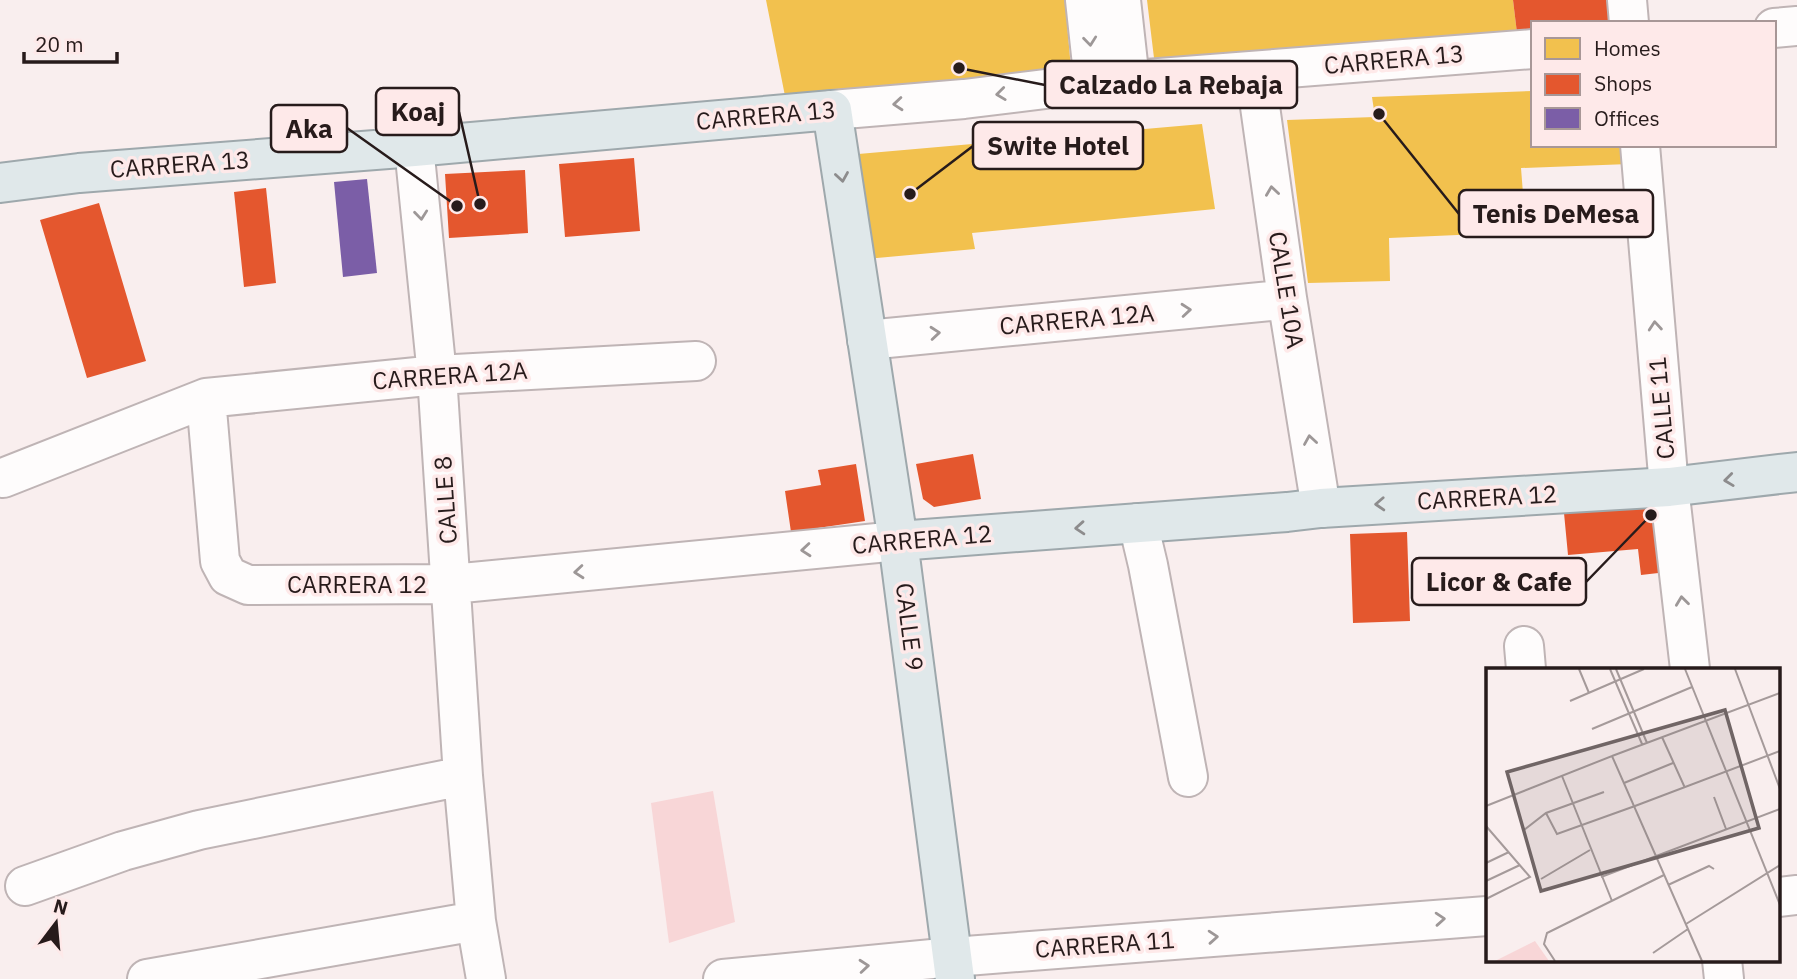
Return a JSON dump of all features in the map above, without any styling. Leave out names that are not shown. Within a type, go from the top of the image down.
[{"type":"main road","name":"CARRERA 13","points":[[0,183],[79,173],[832,110]]},
{"type":"main road","name":"CALLE 9","points":[[832,110],[898,541],[954,968]]},
{"type":"main road","name":"CARRERA 12","points":[[898,541],[1321,508],[1669,487],[1797,472]]},
{"type":"street","points":[[1085,0],[1112,82]]},
{"type":"street","points":[[1112,82],[1121,0]]},
{"type":"street","points":[[1627,0],[1629,21]]},
{"type":"street","points":[[1776,27],[1797,26]]},
{"type":"street","name":"CARRERA 13","points":[[832,110],[964,99],[1112,82],[1531,48]]},
{"type":"street","name":"CALLE 10A","points":[[1255,71],[1287,298],[1321,508]]},
{"type":"street","name":"CALLE 8","points":[[414,147],[437,375],[463,776],[476,921],[486,979]]},
{"type":"street","name":"CALLE 11","points":[[1640,147],[1669,487],[1690,668]]},
{"type":"street","name":"CARRERA 12A","points":[[867,340],[1271,302],[1287,298]]},
{"type":"street","name":"CARRERA 12A","points":[[3,478],[206,398],[437,375],[696,361]]},
{"type":"street","name":"CARRERA 12","points":[[206,398],[220,561],[228,576],[248,585],[452,584],[898,541]]},
{"type":"street","points":[[1138,523],[1188,777]]},
{"type":"street","points":[[24,886],[123,850],[199,830],[463,776]]},
{"type":"street","name":"CARRERA 11","points":[[723,979],[954,968],[1486,916]]},
{"type":"street","points":[[147,979],[476,921]]},
{"type":"shaded area","points":[[713,791],[735,922],[669,943],[651,803]]},
{"type":"building: Homes","points":[[766,0],[1065,0],[1071,69],[785,96]]},
{"type":"building: Homes","points":[[1147,0],[1513,0],[1517,33],[1233,55],[1154,58]]},
{"type":"building: Homes","points":[[1531,91],[1531,147],[1627,147],[1629,164],[1521,168],[1526,232],[1389,238],[1390,281],[1308,283],[1287,120],[1375,117],[1372,97]]},
{"type":"building: Homes","points":[[1202,124],[1215,209],[972,233],[975,249],[866,259],[847,155]]},
{"type":"building: Shops","points":[[1513,0],[1608,0],[1610,21],[1531,21],[1531,32],[1517,33]]},
{"type":"building: Shops","points":[[634,158],[640,231],[565,237],[559,164]]},
{"type":"building: Shops","points":[[525,170],[528,233],[449,238],[445,174]]},
{"type":"building: Shops","points":[[266,188],[276,283],[244,287],[234,192]]},
{"type":"building: Shops","points":[[99,203],[146,361],[87,378],[40,220]]},
{"type":"building: Shops","points":[[973,454],[981,499],[934,507],[923,499],[916,464]]},
{"type":"building: Shops","points":[[856,464],[865,521],[791,532],[785,491],[821,485],[818,470]]},
{"type":"building: Shops","points":[[1660,505],[1667,572],[1641,575],[1638,549],[1568,555],[1564,513]]},
{"type":"building: Shops","points":[[1407,532],[1410,621],[1353,623],[1350,534]]},
{"type":"building: Offices","points":[[367,179],[377,273],[343,277],[334,182]]},
{"type":"place","name":"Calzado La Rebaja","points":[[959,68]]},
{"type":"place","name":"Tenis DeMesa","points":[[1379,114]]},
{"type":"place","name":"Swite Hotel","points":[[910,194]]},
{"type":"place","name":"Koaj","points":[[480,204]]},
{"type":"place","name":"Aka","points":[[457,206]]},
{"type":"place","name":"Licor & Cafe","points":[[1651,515]]}]
